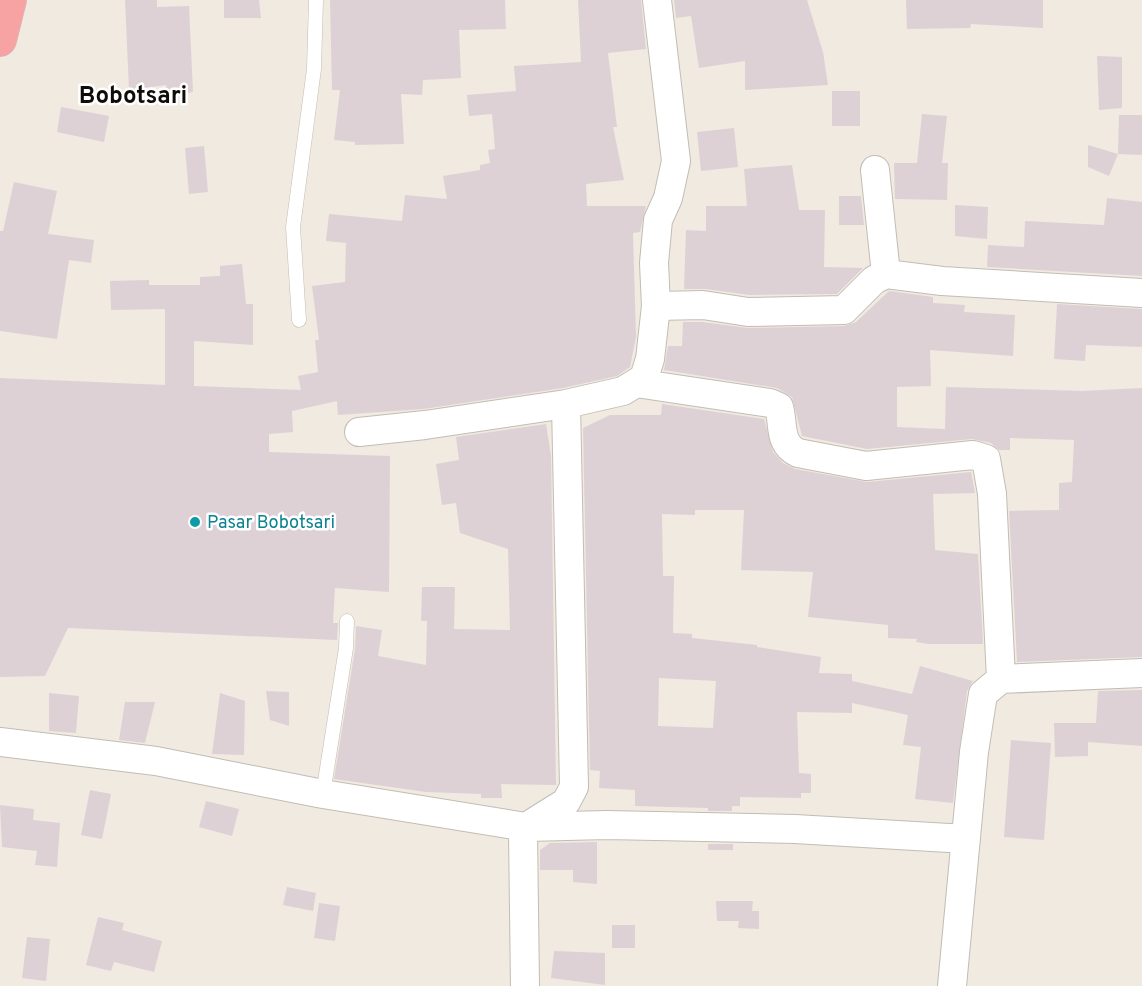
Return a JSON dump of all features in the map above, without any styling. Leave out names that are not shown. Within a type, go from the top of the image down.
[{"type":"main road","points":[[0,40],[10,0]]},
{"type":"street","points":[[359,432],[425,425],[566,404],[623,391],[644,378],[650,359],[656,306],[654,263],[658,243],[658,220],[668,198],[676,160],[657,0]]},
{"type":"street","points":[[875,170],[886,274]]},
{"type":"street","points":[[656,306],[703,305],[748,312],[844,310],[874,280],[886,274],[942,281],[1142,293]]},
{"type":"street","points":[[636,383],[770,403],[779,407],[783,439],[788,447],[798,453],[866,466],[973,455],[986,459],[992,495],[1001,679]]},
{"type":"street","points":[[525,986],[522,843],[526,827],[566,802],[574,787],[566,404]]},
{"type":"street","points":[[959,985],[966,839],[983,694],[1001,679],[1142,673]]},
{"type":"street","points":[[0,742],[156,761],[323,794],[526,827],[607,825],[795,829],[966,839]]},
{"type":"lane","points":[[299,320],[293,227],[314,69],[316,0]]},
{"type":"lane","points":[[323,794],[346,648],[347,621]]},
{"type":"building","points":[[125,0],[157,0],[157,7],[189,6],[193,92],[167,96],[166,85],[129,90]]},
{"type":"building","points":[[224,0],[259,0],[261,18],[224,18]]},
{"type":"building","points":[[330,0],[505,0],[506,29],[459,30],[461,78],[423,80],[422,95],[401,94],[404,144],[355,145],[355,142],[334,140],[340,90],[332,90]]},
{"type":"building","points":[[578,0],[641,0],[646,49],[608,53],[617,127],[613,127],[624,180],[586,184],[587,206],[646,206],[640,232],[633,233],[636,337],[630,367],[617,376],[563,388],[423,409],[338,415],[337,401],[292,411],[293,432],[269,434],[269,452],[390,456],[389,592],[335,588],[333,623],[338,623],[337,640],[68,628],[45,676],[0,677],[0,378],[165,385],[165,309],[111,310],[110,281],[149,280],[149,285],[200,285],[200,277],[220,276],[220,266],[242,264],[246,304],[253,304],[253,345],[194,341],[194,386],[301,390],[298,376],[318,372],[315,340],[319,340],[312,286],[345,282],[346,243],[326,241],[329,214],[402,221],[405,195],[447,199],[443,176],[480,170],[480,165],[490,163],[488,150],[495,149],[492,114],[469,116],[467,95],[516,91],[514,66],[581,62]]},
{"type":"building","points":[[674,0],[807,0],[823,52],[828,85],[745,90],[745,61],[699,68],[691,16],[676,18]]},
{"type":"building","points":[[906,0],[1043,0],[1043,28],[971,24],[970,28],[907,29]]},
{"type":"building","points":[[1097,56],[1122,57],[1122,108],[1099,110]]},
{"type":"building","points":[[832,91],[860,91],[860,126],[832,126]]},
{"type":"building","points":[[61,107],[109,116],[104,142],[57,132]]},
{"type":"building","points":[[922,114],[947,116],[942,163],[948,163],[947,200],[895,199],[894,163],[917,163]]},
{"type":"building","points":[[1119,115],[1142,115],[1142,155],[1118,154]]},
{"type":"building","points":[[734,128],[738,167],[701,171],[697,132]]},
{"type":"building","points":[[1088,145],[1118,154],[1109,176],[1088,167]]},
{"type":"building","points":[[204,146],[208,192],[189,194],[185,148]]},
{"type":"building","points":[[792,165],[799,210],[825,210],[824,267],[863,268],[837,294],[749,295],[706,289],[684,289],[686,230],[706,231],[706,206],[747,206],[744,169]]},
{"type":"building","points":[[14,182],[57,191],[48,234],[94,240],[91,263],[69,260],[57,339],[0,331],[0,231],[3,231]]},
{"type":"building","points":[[839,196],[861,196],[864,225],[839,225]]},
{"type":"building","points":[[1107,198],[1142,202],[1142,276],[987,267],[988,245],[1024,247],[1025,221],[1104,225]]},
{"type":"building","points":[[955,205],[988,207],[987,239],[955,236]]},
{"type":"building","points":[[889,291],[933,297],[933,303],[965,305],[964,312],[1015,315],[1013,356],[930,350],[931,386],[897,387],[897,427],[945,429],[946,387],[1082,391],[1142,388],[1142,657],[1017,662],[1009,511],[1059,510],[1059,483],[1072,482],[1074,440],[1010,438],[1010,450],[999,450],[991,443],[972,439],[867,449],[802,436],[792,397],[777,388],[664,370],[668,346],[682,346],[683,322],[748,328],[844,326],[856,322]]},
{"type":"building","points":[[1057,304],[1142,309],[1142,347],[1086,345],[1085,361],[1054,359]]},
{"type":"building","points":[[662,404],[764,419],[773,452],[783,463],[795,469],[867,482],[971,472],[975,493],[933,494],[935,550],[978,554],[983,644],[929,644],[916,642],[917,639],[888,638],[888,625],[808,617],[813,572],[741,570],[744,510],[695,510],[695,515],[662,514],[663,576],[674,576],[673,633],[692,634],[692,638],[757,645],[757,647],[821,657],[819,673],[852,674],[852,681],[912,694],[920,666],[973,681],[967,691],[953,803],[915,799],[921,747],[903,745],[908,715],[852,703],[852,713],[797,712],[799,773],[811,774],[811,793],[801,793],[801,798],[740,797],[740,806],[732,806],[732,811],[708,811],[708,808],[635,806],[635,790],[599,788],[600,771],[590,770],[583,428],[610,415],[661,415]],"holes":[[[659,678],[716,681],[713,728],[658,726]]]},
{"type":"building","points":[[546,424],[551,456],[556,785],[501,784],[502,798],[481,798],[481,794],[426,792],[334,779],[355,649],[356,626],[382,630],[378,656],[426,665],[427,621],[421,621],[422,587],[455,587],[454,629],[510,630],[508,549],[460,533],[456,503],[442,505],[436,464],[459,460],[456,437]]},
{"type":"building","points":[[1142,690],[1142,746],[1088,742],[1088,756],[1055,757],[1054,723],[1096,723],[1098,691]]},
{"type":"building","points":[[266,691],[289,692],[289,726],[270,720]]},
{"type":"building","points":[[49,693],[79,696],[76,733],[49,731]]},
{"type":"building","points":[[220,693],[245,701],[244,755],[212,754]]},
{"type":"building","points":[[125,702],[155,702],[145,743],[119,740]]},
{"type":"building","points":[[1011,740],[1051,743],[1044,840],[1004,837]]},
{"type":"building","points":[[90,790],[111,794],[102,839],[81,835]]},
{"type":"building","points":[[206,801],[239,809],[232,836],[199,827]]},
{"type":"building","points":[[0,805],[34,809],[33,820],[60,823],[57,867],[35,865],[37,851],[2,847]]},
{"type":"building","points":[[597,842],[597,884],[573,882],[573,870],[540,870],[540,850],[550,843]]},
{"type":"building","points":[[708,844],[733,844],[733,850],[708,850]]},
{"type":"building","points":[[287,887],[316,893],[313,911],[283,905]]},
{"type":"building","points":[[716,901],[753,901],[752,911],[759,911],[759,929],[738,928],[739,921],[717,921]]},
{"type":"building","points":[[319,903],[340,906],[335,941],[314,938]]},
{"type":"building","points":[[98,917],[124,923],[122,930],[162,941],[154,972],[114,962],[111,971],[86,965]]},
{"type":"building","points":[[612,925],[635,925],[635,948],[612,948]]},
{"type":"building","points":[[27,937],[50,939],[46,981],[22,978]]},
{"type":"building","points":[[554,951],[605,953],[605,985],[551,978]]},
{"type":"place","name":"Pasar Bobotsari","points":[[195,522]]},
{"type":"district","name":"Bobotsari","points":[[133,95]]}]
